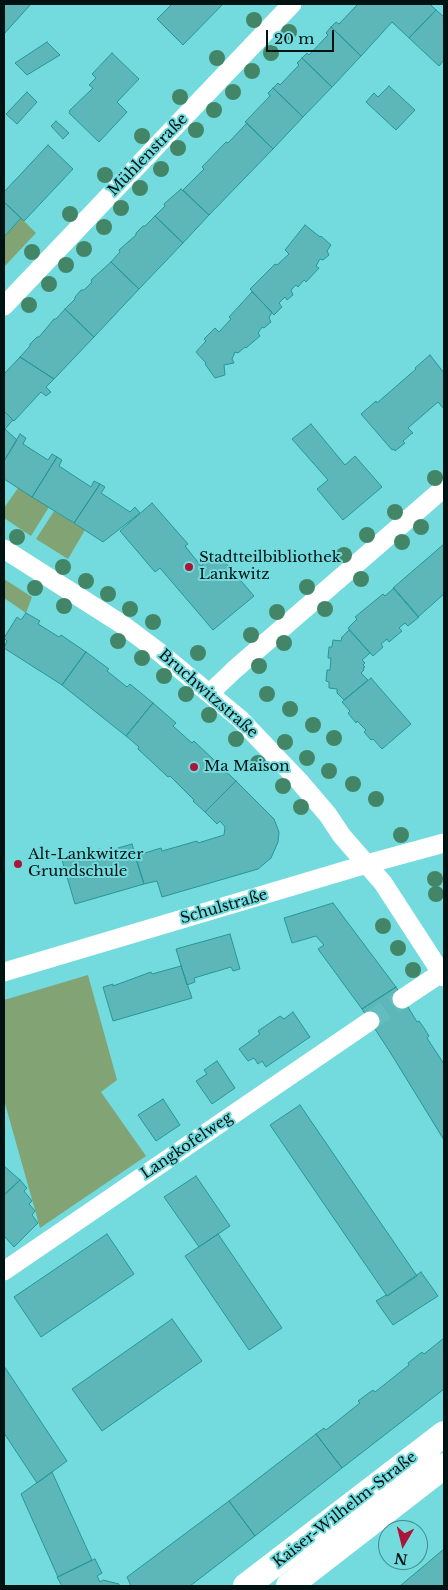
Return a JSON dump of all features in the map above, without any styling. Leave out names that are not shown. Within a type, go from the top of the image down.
[{"type":"main road","name":"Kaiser-Wilhelm-Straße","points":[[246,1586],[444,1434]]},
{"type":"main road","name":"Kaiser-Wilhelm-Straße","points":[[289,1586],[444,1466]]},
{"type":"street","name":"Mühlenstraße","points":[[4,306],[292,4]]},
{"type":"street","points":[[210,693],[444,488]]},
{"type":"street","name":"Bruchwitzstraße","points":[[4,548],[123,625],[210,693],[246,725],[299,781],[328,815],[342,836],[383,883],[443,975]]},
{"type":"street","name":"Schulstraße","points":[[4,972],[367,864],[444,843]]},
{"type":"street","points":[[402,999],[443,975]]},
{"type":"street","name":"Langkofelweg","points":[[4,1270],[370,1021]]},
{"type":"green space","points":[[21,218],[36,233],[4,267],[4,237]]},
{"type":"green space","points":[[18,488],[49,507],[31,536],[4,518],[4,508]]},
{"type":"green space","points":[[54,511],[85,530],[68,559],[36,539]]},
{"type":"green space","points":[[4,579],[32,597],[26,613],[4,598]]},
{"type":"green space","points":[[88,975],[117,1080],[101,1092],[146,1156],[40,1228],[4,1100],[4,1000]]},
{"type":"building","points":[[4,4],[31,4],[4,34]]},
{"type":"building","points":[[172,4],[223,4],[183,45],[157,19]]},
{"type":"building","points":[[358,4],[430,4],[436,10],[409,38],[392,22],[361,56],[331,27],[336,22],[339,24]]},
{"type":"building","points":[[436,10],[444,17],[444,60],[439,66],[409,38]]},
{"type":"building","points":[[331,27],[361,56],[332,87],[302,58],[307,53],[309,55],[328,35],[326,33]]},
{"type":"building","points":[[47,42],[60,55],[27,75],[15,63]]},
{"type":"building","points":[[112,53],[139,79],[117,102],[127,112],[99,142],[69,113],[93,88],[89,85],[96,78],[92,74]]},
{"type":"building","points":[[302,58],[332,87],[303,117],[273,88],[278,83],[280,85],[299,65],[297,63]]},
{"type":"building","points":[[389,86],[415,110],[396,130],[366,102],[374,93],[378,97]]},
{"type":"building","points":[[273,88],[303,117],[273,149],[245,122],[270,96],[268,93]]},
{"type":"building","points":[[27,92],[37,102],[17,124],[6,114]]},
{"type":"building","points":[[56,121],[69,133],[63,139],[51,126]]},
{"type":"building","points":[[247,123],[273,149],[209,215],[183,190],[204,169],[202,167]]},
{"type":"building","points":[[48,145],[73,169],[24,221],[4,202],[4,192]]},
{"type":"building","points":[[181,189],[209,215],[183,243],[155,216],[165,206],[164,204]]},
{"type":"building","points":[[4,202],[21,218],[4,237]]},
{"type":"building","points":[[155,216],[183,243],[139,289],[111,262],[120,252],[119,250]]},
{"type":"building","points":[[305,225],[331,245],[327,251],[329,255],[323,260],[320,259],[316,266],[319,268],[306,282],[304,280],[298,287],[296,285],[291,290],[293,295],[287,300],[285,297],[279,303],[282,307],[274,315],[250,289],[275,264],[277,265],[289,254],[285,250]]},
{"type":"building","points":[[111,262],[139,289],[94,337],[65,309],[81,290],[84,290],[92,282],[91,280]]},
{"type":"building","points":[[252,292],[272,312],[269,318],[271,322],[264,328],[262,327],[258,333],[260,336],[246,348],[238,353],[235,352],[232,359],[234,363],[224,365],[225,375],[215,378],[206,363],[196,352],[206,341],[204,339],[215,328],[219,332],[231,319],[229,317]]},
{"type":"building","points":[[65,309],[94,337],[54,379],[20,357],[30,344]]},
{"type":"building","points":[[430,355],[444,373],[444,409],[438,402],[408,428],[413,433],[403,441],[405,443],[395,451],[394,449],[392,450],[361,414],[376,401],[377,403]]},
{"type":"building","points":[[20,357],[54,379],[46,387],[51,392],[46,396],[41,392],[14,421],[4,411],[4,374]]},
{"type":"building","points":[[4,411],[13,420],[5,429],[17,440],[4,461]]},
{"type":"building","points":[[311,424],[345,465],[355,456],[382,487],[343,520],[317,489],[328,480],[292,439]]},
{"type":"building","points":[[20,434],[26,438],[23,444],[48,460],[52,454],[57,457],[32,497],[4,479],[4,461]]},
{"type":"building","points":[[57,457],[62,460],[59,466],[91,487],[94,481],[100,484],[74,523],[32,497]]},
{"type":"building","points":[[100,484],[105,487],[101,493],[130,512],[135,507],[140,513],[103,542],[74,523]]},
{"type":"building","name":"Stadtteilbibliothek Lankwitz","points":[[152,503],[188,544],[185,546],[201,566],[217,553],[254,596],[213,630],[160,568],[155,572],[120,531]]},
{"type":"building","points":[[444,544],[444,594],[418,617],[393,588]]},
{"type":"building","points":[[394,588],[419,617],[408,626],[405,623],[399,628],[402,631],[389,642],[387,639],[381,644],[383,647],[373,656],[348,628],[357,619],[355,617],[383,594],[385,596]]},
{"type":"building","points":[[26,613],[40,621],[38,624],[59,637],[61,635],[86,652],[62,685],[4,648],[7,641],[4,638],[17,617],[21,620]]},
{"type":"building","points":[[349,630],[370,653],[362,660],[365,663],[363,665],[365,667],[361,673],[368,680],[344,700],[337,693],[337,689],[329,688],[329,682],[326,681],[327,670],[330,670],[331,658],[328,658],[329,647],[332,647],[333,640],[341,641],[342,637]]},
{"type":"building","points":[[86,652],[109,669],[107,671],[127,687],[130,684],[153,703],[126,736],[62,685]]},
{"type":"building","points":[[371,678],[411,724],[382,749],[373,739],[371,740],[364,732],[366,730],[357,721],[356,723],[348,713],[350,711],[342,702]]},
{"type":"building","points":[[153,703],[176,723],[173,726],[192,743],[194,741],[236,781],[205,812],[170,776],[168,777],[126,736]]},
{"type":"building","points":[[236,781],[274,819],[279,832],[278,842],[271,858],[258,869],[162,897],[157,881],[144,884],[135,856],[161,848],[162,851],[197,841],[198,843],[224,835],[225,827],[220,821],[217,824],[205,812]]},
{"type":"building","points":[[132,844],[144,884],[75,904],[62,860],[100,849],[101,853]]},
{"type":"building","points":[[333,903],[396,987],[362,1009],[318,949],[324,945],[316,936],[292,943],[284,918]]},
{"type":"building","points":[[230,934],[240,969],[233,971],[231,967],[194,978],[195,982],[187,985],[176,949]]},
{"type":"building","points":[[181,966],[192,998],[113,1021],[103,987],[113,984],[113,986],[151,972],[152,974]]},
{"type":"building","points":[[396,987],[417,1022],[419,1021],[429,1036],[427,1038],[444,1064],[444,1140],[362,1009]]},
{"type":"building","points":[[293,1012],[310,1037],[266,1067],[262,1061],[258,1064],[254,1058],[248,1061],[239,1049],[260,1034],[258,1031],[280,1016],[284,1019]]},
{"type":"building","points":[[217,1061],[235,1088],[212,1104],[196,1081],[207,1074],[204,1070]]},
{"type":"building","points":[[163,1099],[180,1125],[156,1141],[138,1115]]},
{"type":"building","points":[[300,1105],[417,1276],[387,1296],[270,1125]]},
{"type":"building","points":[[4,1166],[20,1180],[4,1195]]},
{"type":"building","points":[[196,1176],[230,1226],[199,1247],[164,1197]]},
{"type":"building","points":[[20,1180],[27,1188],[24,1191],[32,1201],[29,1204],[35,1211],[32,1215],[38,1223],[14,1247],[4,1236],[4,1195]]},
{"type":"building","points":[[107,1234],[134,1274],[41,1337],[14,1297]]},
{"type":"building","points":[[218,1234],[282,1328],[249,1350],[185,1256]]},
{"type":"building","points":[[421,1272],[438,1296],[393,1325],[376,1301],[387,1296]]},
{"type":"building","points":[[172,1319],[202,1361],[102,1431],[72,1389]]},
{"type":"building","points":[[444,1338],[444,1389],[342,1468],[316,1434],[324,1428],[326,1430],[360,1403],[358,1401],[373,1390],[375,1392],[422,1352],[424,1354]]},
{"type":"building","points":[[4,1366],[67,1461],[37,1483],[4,1433]]},
{"type":"building","points":[[316,1434],[342,1468],[255,1536],[229,1501]]},
{"type":"building","points":[[52,1472],[92,1560],[58,1577],[21,1494]]},
{"type":"building","points":[[229,1501],[255,1536],[190,1586],[131,1586],[127,1577]]},
{"type":"building","points":[[444,1549],[444,1586],[400,1586],[419,1570],[428,1570],[428,1562]]},
{"type":"building","points":[[95,1559],[102,1573],[97,1576],[100,1582],[103,1580],[119,1584],[119,1586],[62,1586],[57,1577]]},
{"type":"tunnel","points":[[370,1021],[402,999]]},
{"type":"place","name":"Stadtteilbibliothek Lankwitz","points":[[189,567]]},
{"type":"place","name":"Ma Maison","points":[[194,767]]},
{"type":"place","name":"Alt-Lankwitzer Grundschule","points":[[18,864]]}]
